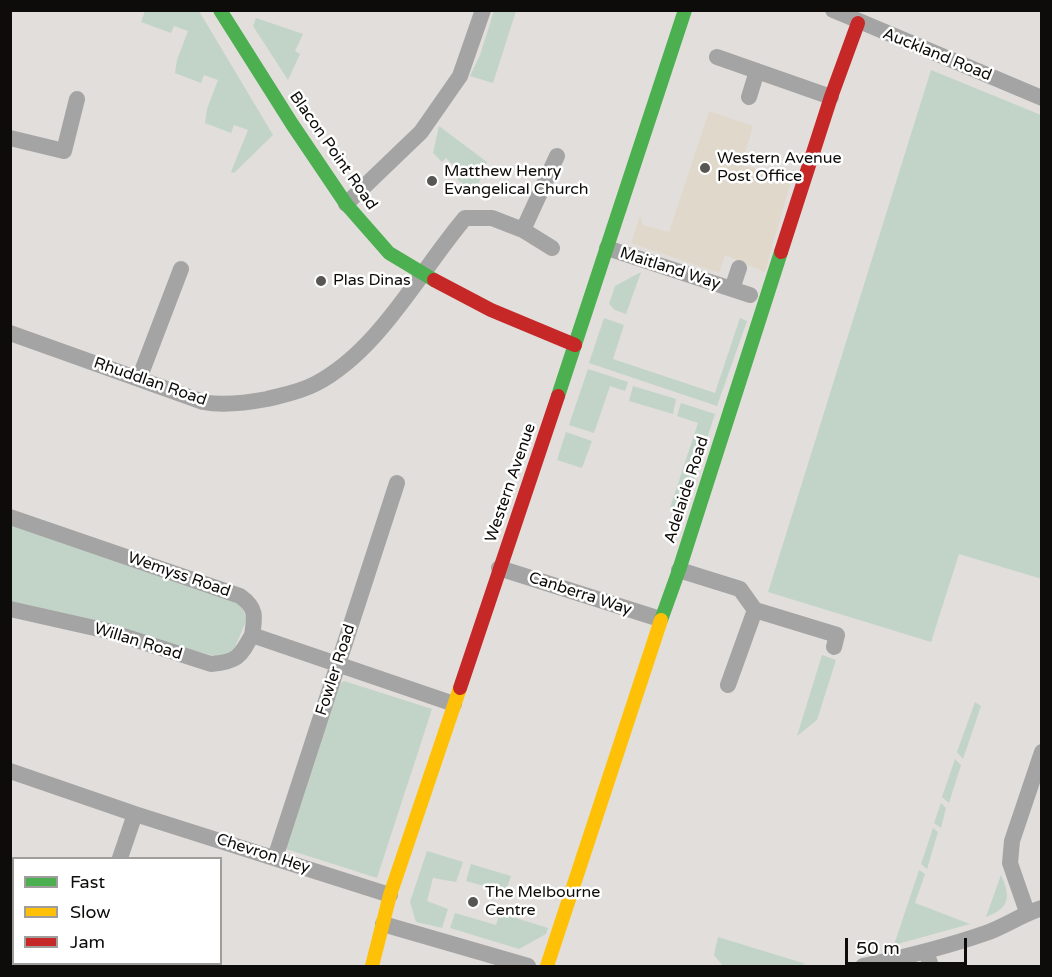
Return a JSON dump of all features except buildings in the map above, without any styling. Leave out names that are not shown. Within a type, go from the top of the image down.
[{"type":"street","name":"Blacon Point Road","points":[[220,10],[346,204],[389,253],[423,275],[490,310],[575,345]]},
{"type":"street","points":[[346,204],[421,132],[460,76],[483,10]]},
{"type":"street","name":"Western Avenue","points":[[372,966],[390,895],[685,10]]},
{"type":"street","name":"Auckland Road","points":[[833,10],[858,23],[1041,99]]},
{"type":"street","name":"Adelaide Road","points":[[547,966],[574,892],[660,619],[679,570],[831,97],[858,23]]},
{"type":"street","points":[[717,57],[831,97]]},
{"type":"street","points":[[749,97],[758,71]]},
{"type":"street","points":[[10,138],[62,159],[77,99]]},
{"type":"street","points":[[552,248],[523,230],[557,156]]},
{"type":"street","name":"Rhuddlan Road","points":[[10,333],[203,402],[218,405],[291,394],[315,384],[354,357],[423,275],[440,248],[465,218],[492,218],[523,230]]},
{"type":"street","name":"Maitland Way","points":[[607,248],[750,295]]},
{"type":"street","name":"Maitland Way","points":[[732,290],[739,268]]},
{"type":"street","points":[[139,379],[181,269]]},
{"type":"street","name":"Fowler Road","points":[[275,858],[397,483]]},
{"type":"street","name":"Wemyss Road","points":[[10,517],[240,596],[250,603],[255,616],[252,635]]},
{"type":"street","name":"Canberra Way","points":[[499,568],[660,619]]},
{"type":"street","points":[[679,570],[740,589],[755,610],[837,635],[834,647]]},
{"type":"street","name":"Willan Road","points":[[10,609],[108,631],[211,664],[226,663],[241,656],[252,635]]},
{"type":"street","points":[[728,685],[755,610]]},
{"type":"street","points":[[252,635],[454,704]]},
{"type":"street","points":[[863,966],[928,959],[1002,927],[1034,910],[1010,864],[1012,841],[1041,752]]},
{"type":"street","name":"Chevron Hey","points":[[10,771],[135,814],[390,895]]},
{"type":"street","points":[[120,857],[135,814]]},
{"type":"street","points":[[383,924],[528,966]]},
{"type":"shaded area","points":[[709,111],[753,126],[742,164],[791,181],[765,272],[725,255],[719,273],[631,243],[640,216],[643,225],[669,232]]},
{"type":"green space","points":[[145,11],[199,11],[273,135],[234,173],[231,172],[248,130],[234,125],[231,133],[205,123],[207,109],[218,80],[204,75],[201,83],[175,73],[177,60],[188,31],[174,26],[171,33],[141,22]]},
{"type":"green space","points":[[494,11],[516,11],[493,83],[470,76],[480,55]]},
{"type":"green space","points":[[256,18],[303,34],[295,51],[300,54],[288,80],[253,26]]},
{"type":"green space","points":[[931,70],[1041,115],[1042,579],[959,554],[931,642],[768,592]]},
{"type":"green space","points":[[439,126],[487,162],[474,195],[456,178],[461,173],[446,158],[442,162],[433,153]]},
{"type":"green space","points":[[641,272],[626,314],[615,310],[609,304],[615,286]]},
{"type":"green space","points":[[604,318],[624,325],[613,359],[715,393],[740,318],[747,321],[717,406],[589,363]]},
{"type":"green space","points":[[588,369],[628,382],[625,391],[610,386],[594,433],[569,425]]},
{"type":"green space","points":[[633,386],[676,399],[673,414],[629,401]]},
{"type":"green space","points":[[681,403],[715,414],[683,512],[670,508],[698,423],[677,416]]},
{"type":"green space","points":[[566,432],[592,441],[582,468],[557,460]]},
{"type":"green space","points":[[11,525],[239,601],[247,619],[232,654],[215,656],[11,603]]},
{"type":"green space","points":[[822,655],[836,660],[817,720],[797,736]]},
{"type":"green space","points":[[344,681],[432,709],[377,878],[283,848],[336,686]]},
{"type":"green space","points":[[975,702],[981,706],[963,759],[957,752]]},
{"type":"green space","points":[[955,759],[961,765],[949,803],[942,797]]},
{"type":"green space","points":[[941,803],[946,808],[941,828],[934,823]]},
{"type":"green space","points":[[933,828],[938,832],[927,869],[921,864]]},
{"type":"green space","points":[[427,851],[463,862],[456,882],[433,878],[427,901],[448,909],[442,928],[416,922],[410,902]]},
{"type":"green space","points":[[471,864],[511,876],[506,890],[466,881]]},
{"type":"green space","points":[[919,870],[925,874],[915,903],[970,924],[894,945]]},
{"type":"green space","points":[[1001,875],[1006,890],[1006,901],[1000,910],[986,917]]},
{"type":"green space","points":[[455,913],[496,925],[500,913],[548,928],[546,934],[519,949],[450,928]]},
{"type":"green space","points":[[718,937],[806,964],[723,966],[714,955]]},
{"type":"traffic: fast","points":[[220,10],[346,204],[389,253],[434,280]]},
{"type":"traffic: fast","points":[[558,396],[685,10]]},
{"type":"traffic: fast","points":[[661,620],[781,252]]},
{"type":"traffic: slow","points":[[547,966],[661,620]]},
{"type":"traffic: slow","points":[[372,966],[390,895],[460,688]]},
{"type":"traffic: jam","points":[[781,252],[831,97],[858,23]]},
{"type":"traffic: jam","points":[[434,280],[491,310],[575,345]]},
{"type":"traffic: jam","points":[[460,688],[558,396]]},
{"type":"place","name":"Western Avenue Post Office","points":[[705,168]]},
{"type":"place","name":"Matthew Henry Evangelical Church","points":[[432,181]]},
{"type":"place","name":"Plas Dinas","points":[[321,281]]},
{"type":"place","name":"The Melbourne Centre","points":[[473,902]]}]
